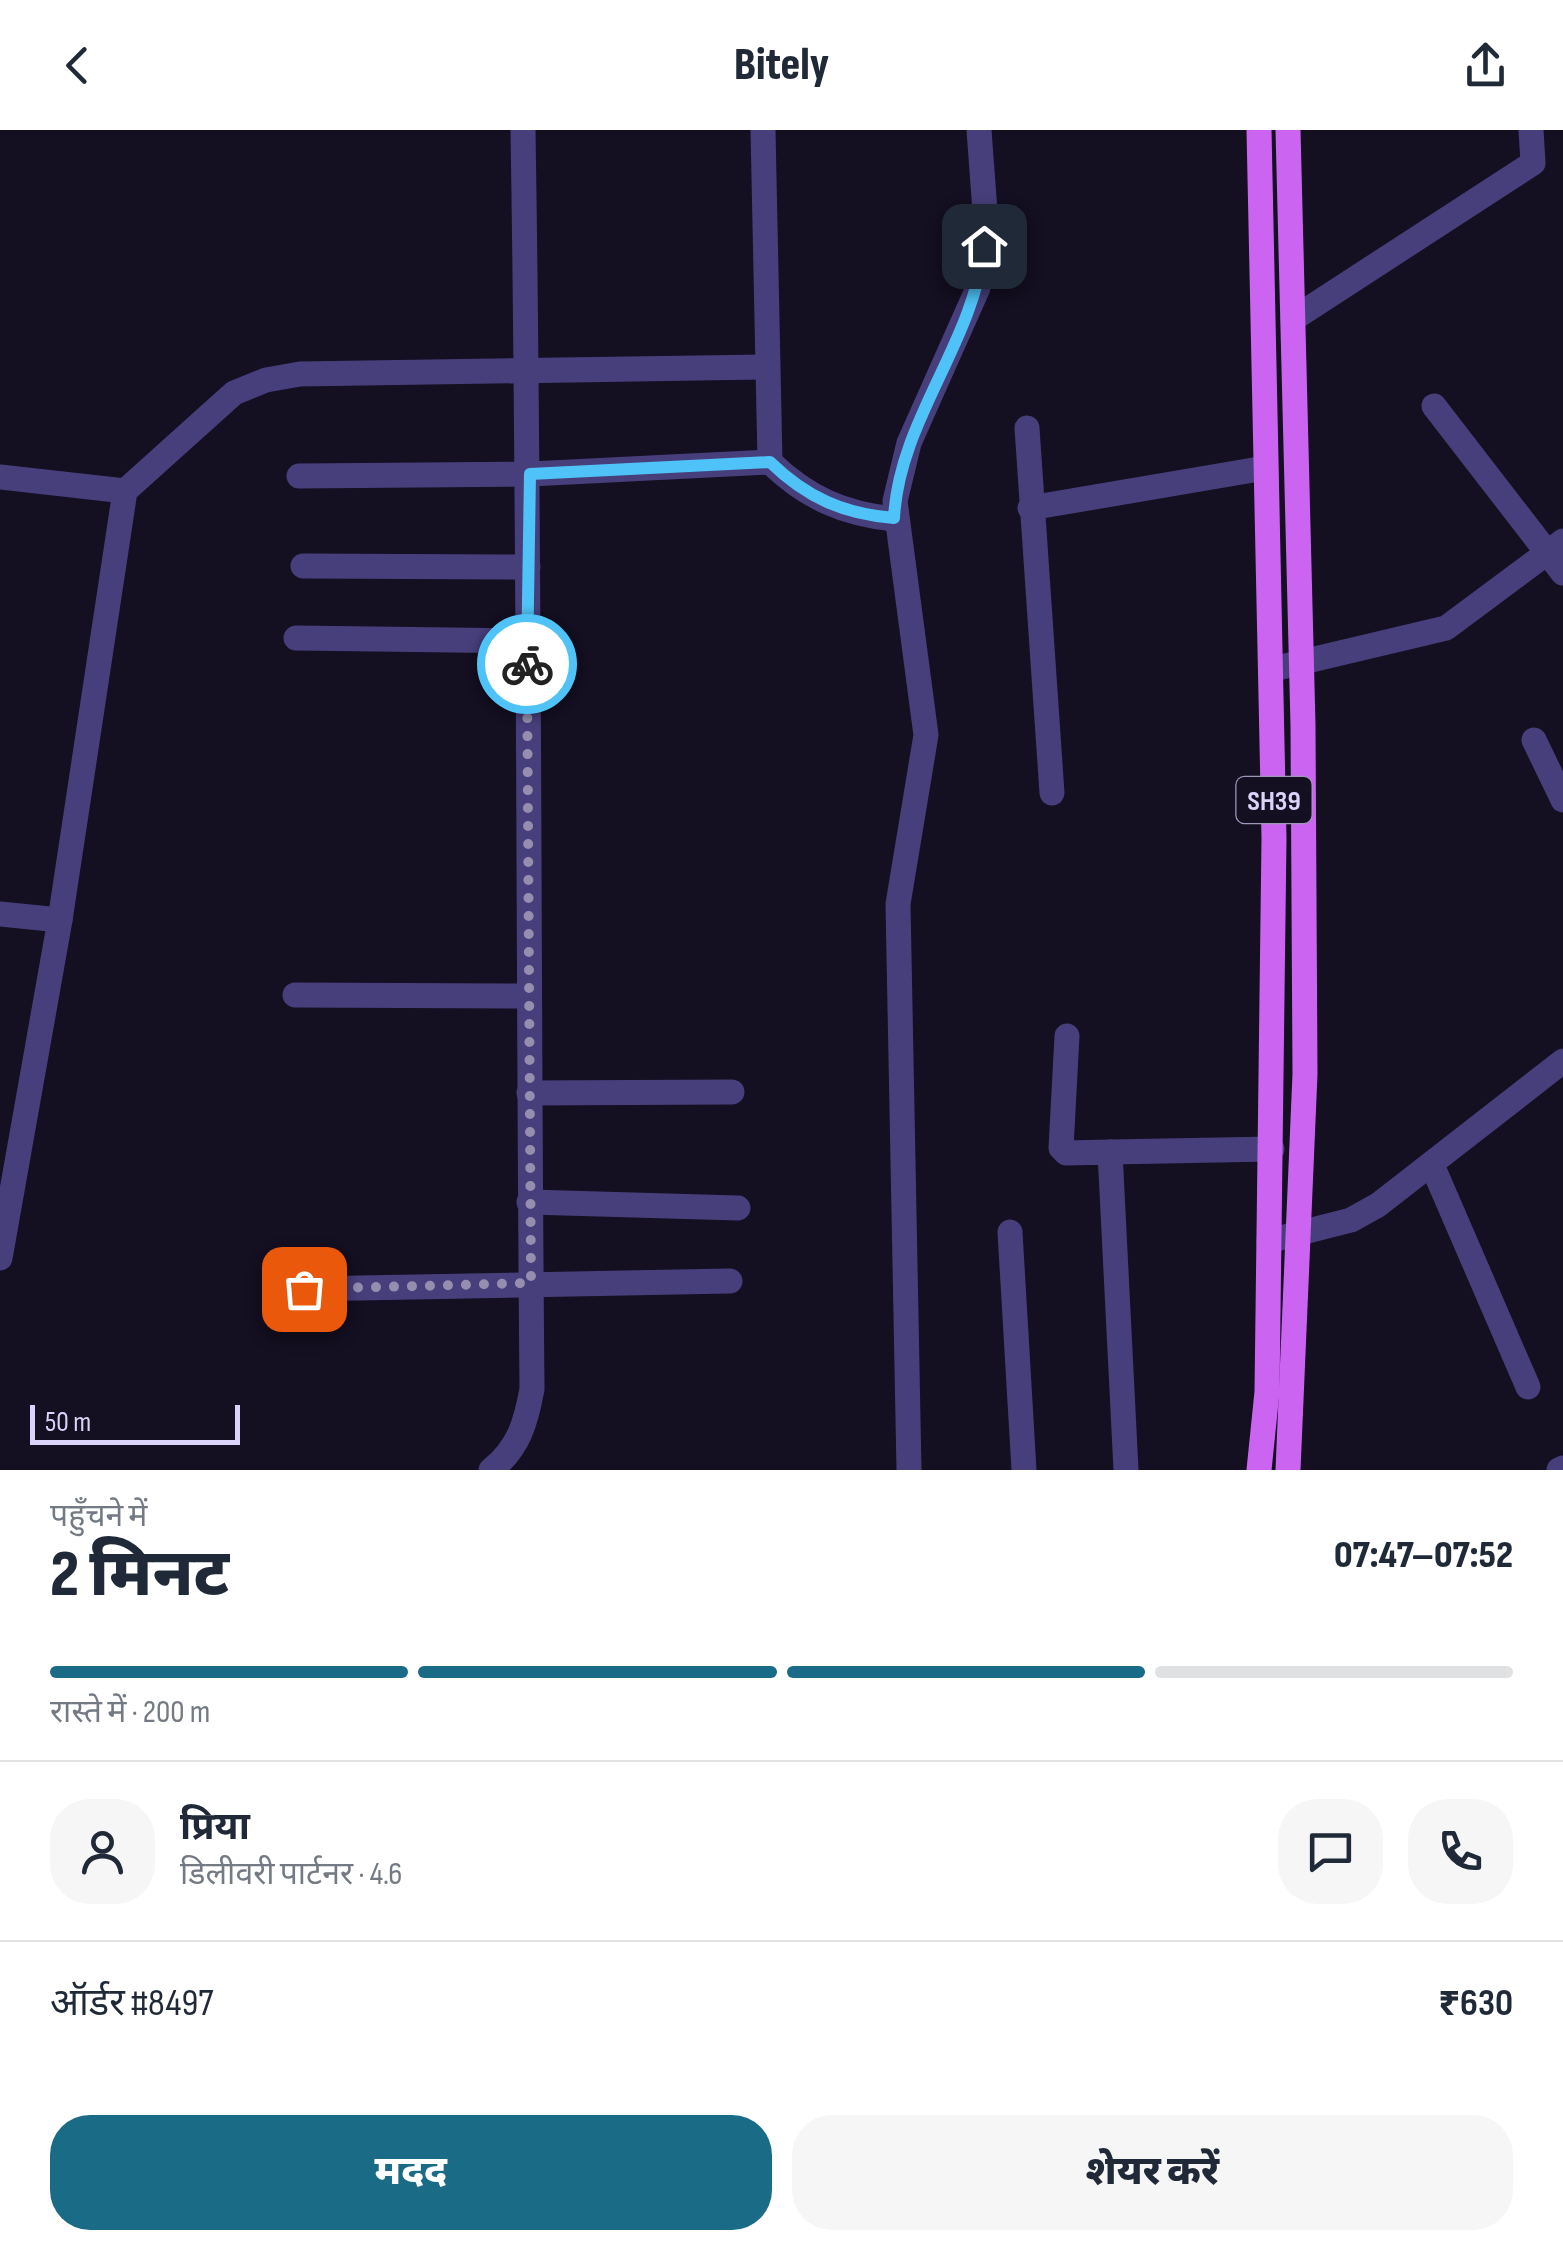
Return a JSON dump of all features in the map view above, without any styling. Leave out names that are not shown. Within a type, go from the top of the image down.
[{"type":"main road","name":"SH39","points":[[1259,130],[1274,838],[1267,1392],[1259,1470]]},
{"type":"main road","name":"SH39","points":[[1288,130],[1302,662],[1306,1074],[1288,1470]]},
{"type":"main road","points":[[1274,838],[1304,835]]},
{"type":"street","points":[[490,1470],[514,1447],[526,1425],[532,1389],[526,641],[530,474],[523,130]]},
{"type":"street","points":[[763,130],[770,462],[795,486],[834,507],[894,518]]},
{"type":"street","points":[[909,1470],[898,904],[926,735],[923,687],[894,518],[901,468],[910,443],[978,288],[986,225],[979,130]]},
{"type":"street","points":[[1294,319],[1532,163],[1532,130]]},
{"type":"street","points":[[0,1258],[60,920],[125,491],[234,393],[266,380],[300,374],[766,367]]},
{"type":"street","points":[[1273,669],[1446,628],[1558,556],[1434,406]]},
{"type":"street","points":[[1027,428],[1052,792]]},
{"type":"street","points":[[299,476],[530,474],[770,462]]},
{"type":"street","points":[[1030,508],[1265,468]]},
{"type":"street","points":[[0,477],[125,491]]},
{"type":"street","points":[[302,566],[528,567]]},
{"type":"street","points":[[296,638],[526,641]]},
{"type":"street","points":[[1534,740],[1563,800]]},
{"type":"street","points":[[0,914],[60,920]]},
{"type":"street","points":[[295,994],[528,996]]},
{"type":"street","points":[[1067,1036],[1061,1148],[1066,1154],[1272,1149]]},
{"type":"street","points":[[1269,1241],[1352,1220],[1432,1165],[1563,1061]]},
{"type":"street","points":[[528,1093],[732,1092]]},
{"type":"street","points":[[1110,1152],[1126,1470]]},
{"type":"street","points":[[1432,1165],[1528,1387]]},
{"type":"street","points":[[529,1202],[738,1208]]},
{"type":"street","points":[[1010,1232],[1024,1470]]},
{"type":"street","points":[[304,1289],[730,1281]]},
{"type":"way so far","points":[[304,1289],[531,1283],[527,664]]},
{"type":"route","points":[[527,664],[530,474],[770,462],[795,486],[834,507],[894,518],[901,468],[972,308],[984,246]]}]
